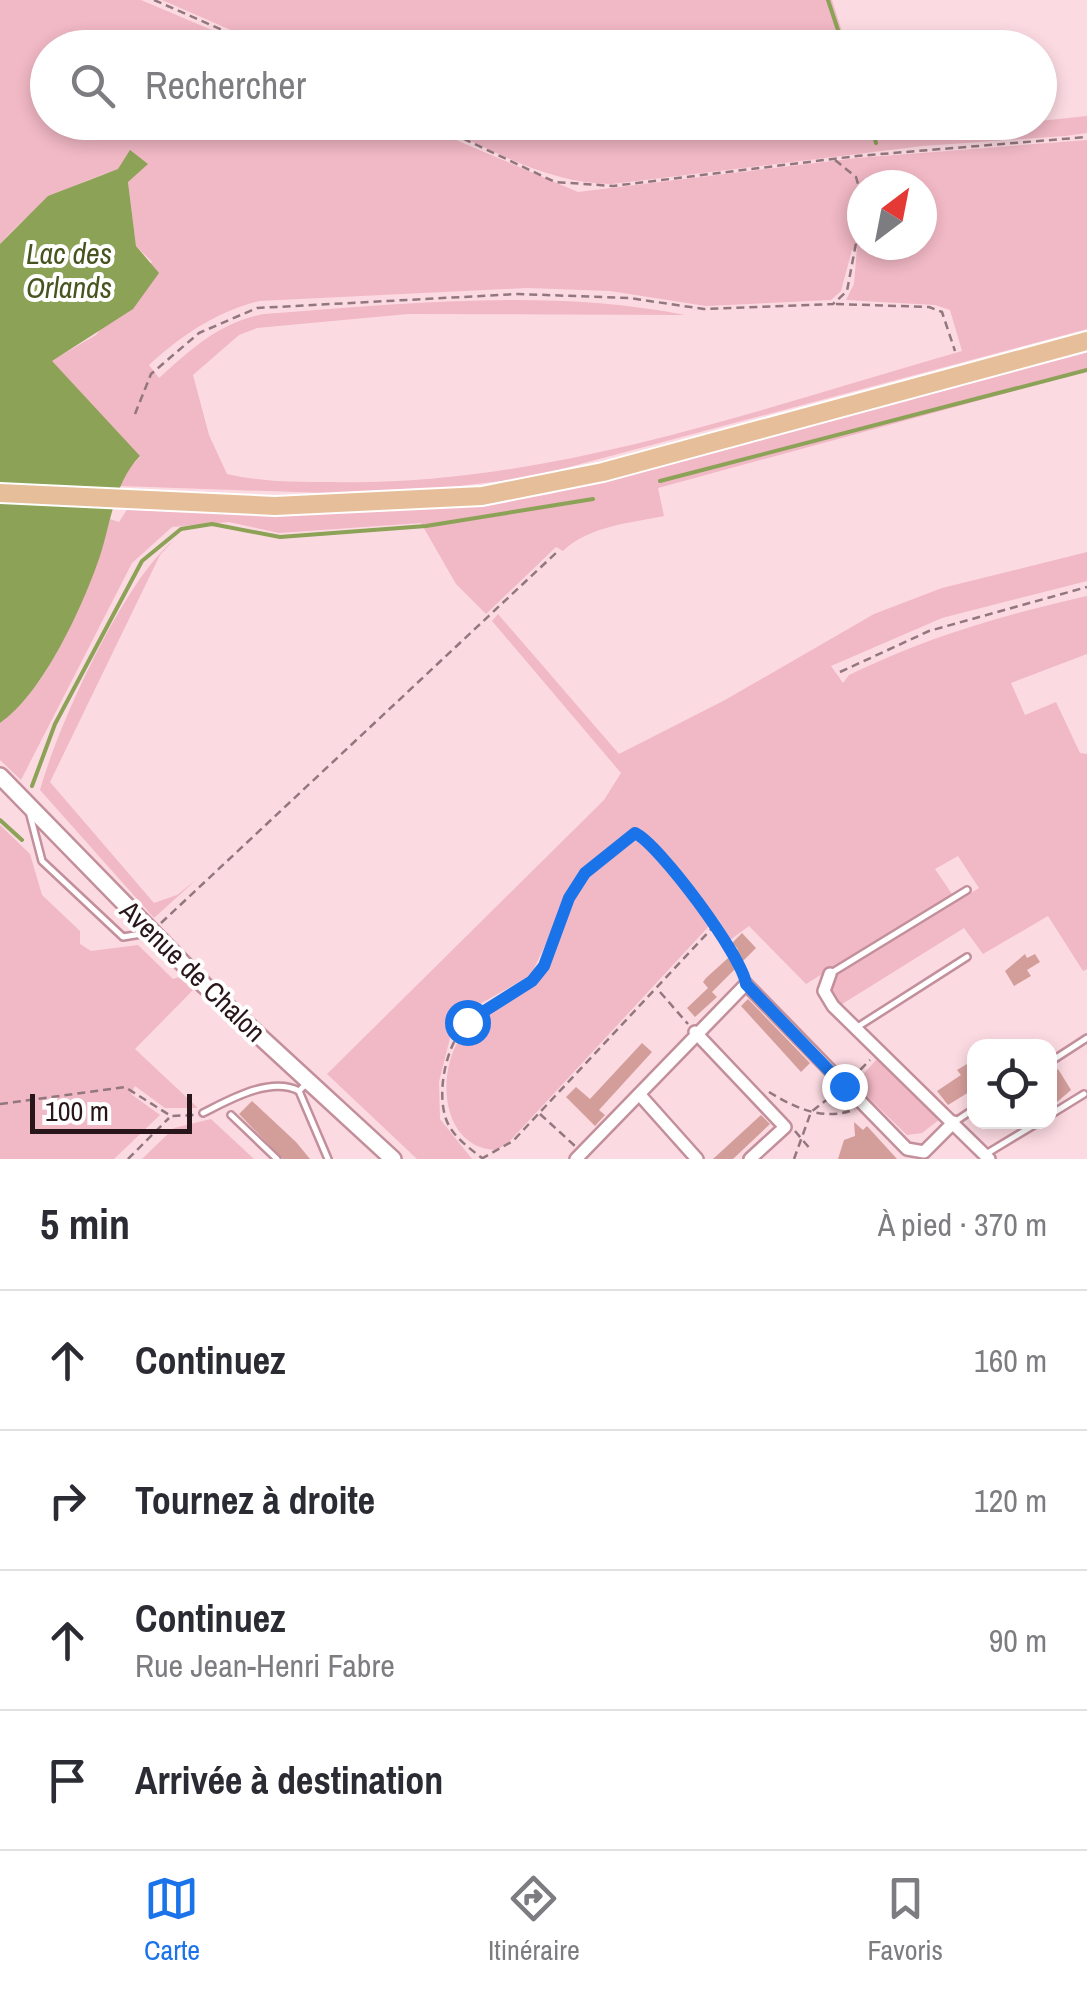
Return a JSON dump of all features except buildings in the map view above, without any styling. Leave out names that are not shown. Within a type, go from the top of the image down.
[{"type":"main road","points":[[0,492],[274,506],[414,502],[497,494],[603,472],[1087,341]]},
{"type":"main road","name":"Avenue de Chalon","points":[[0,776],[304,1086],[393,1159]]},
{"type":"street","points":[[830,974],[824,992],[857,1029],[901,1064],[987,1157]]},
{"type":"street","points":[[579,1156],[695,1032],[746,984],[908,1149],[928,1155],[954,1122]]},
{"type":"street","points":[[695,1032],[785,1127],[750,1159]]},
{"type":"street","points":[[640,1094],[696,1159]]},
{"type":"lane","points":[[27,802],[42,861],[123,937],[152,932]]},
{"type":"lane","points":[[830,974],[966,890]]},
{"type":"lane","points":[[857,1029],[967,957]]},
{"type":"lane","points":[[1057,1057],[1087,1038]]},
{"type":"lane","points":[[202,1113],[259,1090],[304,1086],[328,1159]]},
{"type":"lane","points":[[1057,1111],[1084,1094]]},
{"type":"lane","points":[[954,1122],[967,1114]]},
{"type":"lane","points":[[232,1115],[277,1159]]},
{"type":"lane","points":[[987,1157],[1029,1129]]},
{"type":"path","points":[[154,0],[222,30]]},
{"type":"path","points":[[469,140],[569,184],[613,186],[834,158],[1087,138]]},
{"type":"path","points":[[834,158],[848,170]]},
{"type":"path","points":[[833,304],[848,291],[853,260]]},
{"type":"path","points":[[135,414],[152,374],[199,333],[256,308],[518,294],[629,298],[704,310],[833,304],[929,307],[942,312],[955,351]]},
{"type":"path","points":[[152,932],[558,552]]},
{"type":"path","points":[[840,672],[929,631],[1087,588]]},
{"type":"path","points":[[716,924],[659,990],[513,1140],[482,1158],[460,1141],[446,1118],[444,1084],[451,1048],[477,1013],[532,981],[544,966],[569,898],[585,873],[617,842],[640,834],[716,924],[744,966],[746,984]]},
{"type":"path","points":[[659,990],[695,1032]]},
{"type":"path","points":[[0,1104],[126,1087],[171,1116],[202,1113]]},
{"type":"path","points":[[766,1091],[812,1112],[850,1112],[862,1104]]},
{"type":"path","points":[[794,1159],[812,1112]]},
{"type":"path","points":[[539,1113],[579,1156]]},
{"type":"path","points":[[128,1159],[171,1116]]},
{"type":"path","points":[[785,1127],[792,1128],[811,1150]]},
{"type":"shaded area","points":[[0,0],[141,0],[212,30],[30,30],[30,140],[456,140],[578,192],[857,158],[1087,140],[1087,329],[528,478],[382,495],[120,486],[125,472],[140,457],[51,361],[96,335],[152,262],[136,246],[128,181],[148,163],[104,174],[66,190],[32,213],[0,244]],"holes":[[[847,170],[937,170],[937,260],[856,260],[854,284],[846,300],[935,305],[950,310],[962,351],[651,440],[492,472],[412,480],[292,482],[227,474],[209,435],[193,375],[239,335],[257,328],[408,314],[685,315],[581,302],[528,300],[264,314],[220,330],[159,378],[149,365],[200,326],[259,301],[527,288],[610,291],[706,306],[831,300],[841,291],[849,260]]]},
{"type":"shaded area","points":[[162,0],[832,0],[842,30],[231,30]]},
{"type":"shaded area","points":[[1087,116],[1087,133],[1057,137],[1057,119]]},
{"type":"shaded area","points":[[469,140],[1008,140],[923,146],[612,184],[542,172]]},
{"type":"shaded area","points":[[1087,352],[1087,371],[658,488],[664,516],[597,531],[563,551],[556,547],[486,614],[456,584],[421,523],[279,533],[229,522],[172,527],[132,563],[21,780],[0,760],[0,723],[19,706],[54,658],[82,601],[110,519],[119,522],[128,508],[354,512],[471,505],[550,494]]},
{"type":"shaded area","points":[[173,541],[160,555],[50,782],[154,903],[177,895],[197,879],[154,918],[40,790],[61,730],[114,621],[134,588],[154,561]]},
{"type":"shaded area","points":[[1087,552],[1087,581],[942,618],[831,666],[843,683],[849,675],[936,638],[1087,596],[1087,654],[1011,683],[1025,715],[1056,702],[1080,753],[1087,754],[1087,969],[1083,971],[1048,916],[983,954],[964,928],[839,1006],[829,993],[835,976],[979,888],[958,856],[935,869],[952,894],[806,984],[749,926],[730,940],[720,922],[641,829],[631,829],[578,875],[531,975],[478,1005],[450,1038],[439,1082],[440,1119],[472,1159],[417,1159],[327,1074],[604,800],[621,773],[492,621],[498,614],[619,754],[725,700],[874,614],[942,588]]},
{"type":"shaded area","points":[[0,825],[30,854],[42,895],[80,931],[80,944],[91,951],[138,945],[173,979],[179,977],[193,990],[135,1049],[198,1108],[165,1108],[135,1086],[131,1094],[160,1115],[114,1159],[0,1159]]},
{"type":"shaded area","points":[[632,836],[640,836],[710,925],[509,1142],[497,1150],[478,1146],[464,1137],[448,1106],[446,1088],[453,1051],[470,1025],[523,991],[541,974],[578,888],[612,850]]},
{"type":"shaded area","points":[[878,1058],[940,1119],[922,1133],[907,1135],[854,1084]]},
{"type":"shaded area","points":[[211,1119],[254,1159],[142,1159],[174,1128]]},
{"type":"water","name":"Lac des Orlands","points":[[130,150],[148,164],[128,182],[136,246],[159,273],[133,309],[52,361],[140,456],[124,478],[93,576],[60,647],[31,692],[0,723],[0,244],[48,196],[118,169]]},
{"type":"waterway","points":[[828,0],[838,30]]},
{"type":"waterway","points":[[660,481],[1087,370]]},
{"type":"waterway","points":[[32,786],[55,724],[142,561],[181,529],[212,524],[280,537],[426,526],[593,499]]},
{"type":"waterway","points":[[0,820],[22,840]]},
{"type":"route","points":[[467,1022],[532,981],[544,966],[569,898],[585,873],[617,842],[635,833],[640,834],[716,924],[744,966],[746,984],[844,1086]]}]
